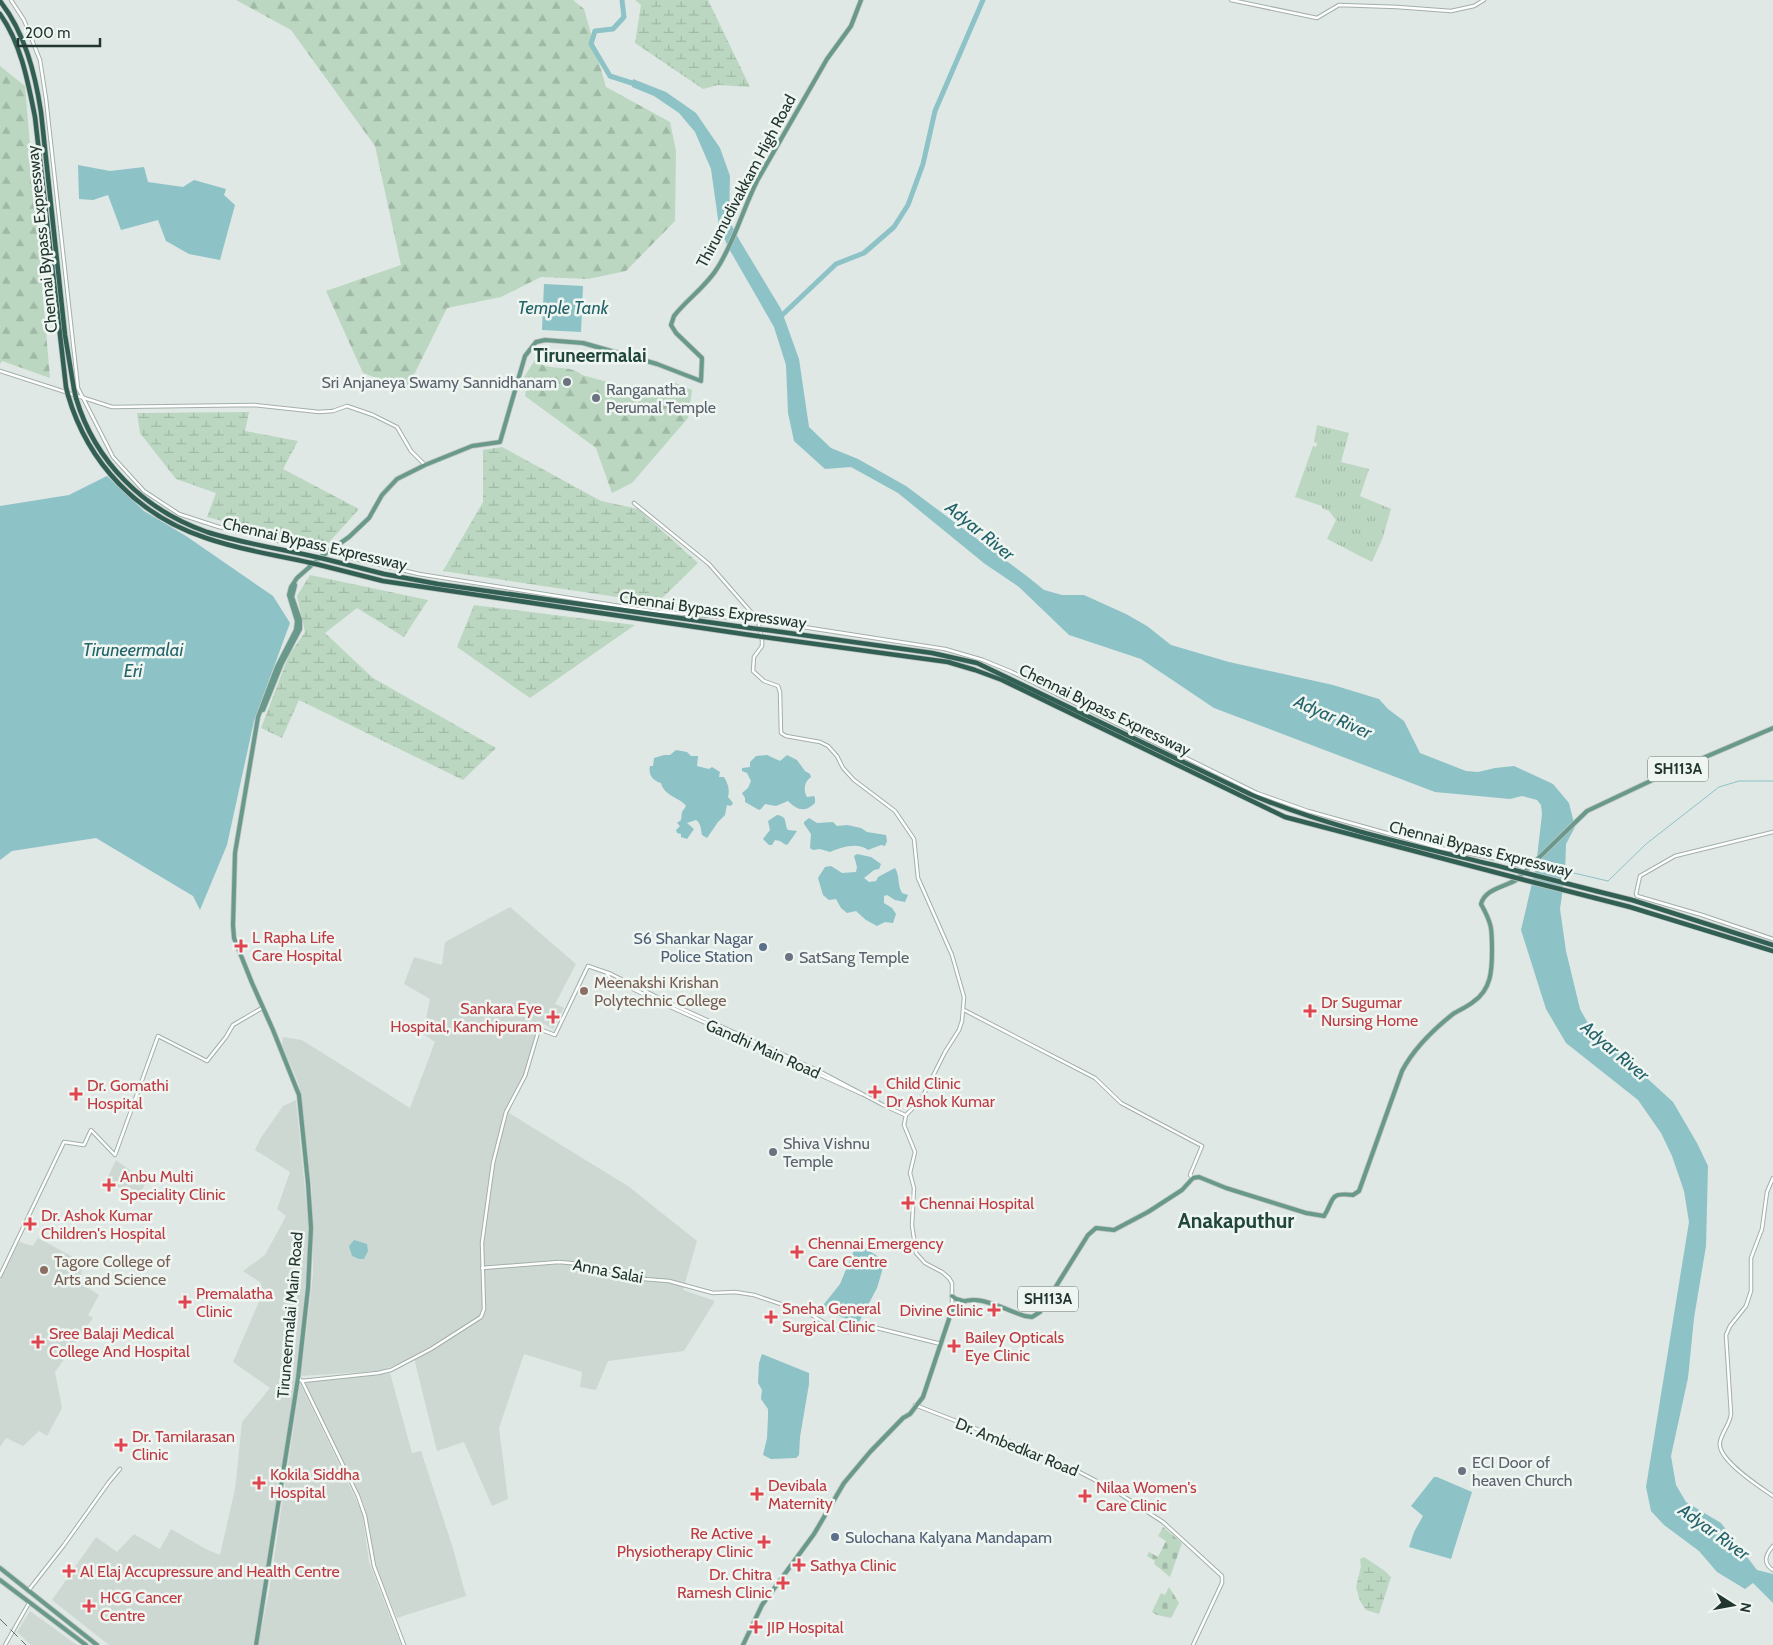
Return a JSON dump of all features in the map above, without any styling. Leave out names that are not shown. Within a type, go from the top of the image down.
[{"type":"highway","name":"Chennai Bypass Expressway","points":[[0,1],[8,11],[23,39],[35,76],[41,112],[66,344],[76,398],[89,431],[111,466],[131,488],[156,507],[182,521],[213,534],[384,574],[438,584],[672,615],[950,656],[977,664],[1003,675],[1252,795],[1288,810],[1328,824],[1632,900],[1773,945]]},
{"type":"highway","name":"Chennai Bypass Expressway","points":[[0,14],[15,42],[28,78],[68,395],[80,426],[100,461],[121,488],[143,506],[176,526],[204,538],[320,564],[383,582],[948,662],[1002,680],[1285,817],[1630,907],[1773,951]]},
{"type":"main road","name":"Thirumudivakkam High Road","points":[[633,357],[701,381],[702,358],[676,333],[671,325],[674,316],[717,269],[743,216],[757,181],[827,59],[851,26],[861,0]]},
{"type":"main road","name":"Tiruneermalai Main Road","points":[[256,1645],[300,1380],[311,1228],[299,1095],[234,938],[235,853],[262,711],[280,666],[300,629],[300,620],[292,597],[294,587],[298,580],[326,553],[349,537],[369,518],[382,495],[397,479],[425,465],[472,446],[500,442],[525,356],[536,342],[545,340],[570,341],[633,357]]},
{"type":"main road","name":"SH113A","points":[[963,1301],[981,1301],[1032,1317],[1040,1312],[1088,1235],[1094,1229],[1114,1230],[1141,1216],[1182,1190],[1193,1178],[1199,1177],[1226,1188],[1320,1217],[1324,1216],[1333,1197],[1340,1193],[1353,1195],[1359,1191],[1402,1071],[1410,1055],[1453,1014],[1474,1002],[1484,992],[1492,974],[1492,922],[1481,904],[1483,897],[1489,892],[1516,880],[1585,813],[1661,776],[1773,728]]},
{"type":"main road","points":[[952,1296],[963,1301]]},
{"type":"main road","points":[[743,1645],[762,1605],[814,1534],[841,1488],[870,1452],[908,1415],[924,1393],[952,1310],[958,1303],[963,1301]]},
{"type":"main road","points":[[0,1568],[96,1645]]},
{"type":"main road","points":[[0,1580],[86,1645]]},
{"type":"street","points":[[11,0],[24,20],[40,60],[78,388],[113,457],[144,491],[180,514],[219,527],[326,553],[419,574],[650,612]]},
{"type":"street","points":[[1231,0],[1317,18],[1339,5],[1451,11],[1474,6],[1484,0]]},
{"type":"street","points":[[0,371],[112,407],[254,405],[319,412],[333,411],[346,406],[373,415],[397,427],[411,451],[425,465]]},
{"type":"street","points":[[634,503],[704,559],[758,620],[762,646],[754,657],[753,671],[764,681],[778,686],[780,692],[781,733],[786,736],[820,742],[828,746],[854,780],[894,811],[914,839],[918,878],[952,955],[964,997],[964,1010],[959,1030],[921,1100],[906,1115],[904,1125],[914,1152],[910,1173],[914,1188],[912,1225],[916,1253],[925,1264],[942,1272],[949,1278],[952,1283],[952,1310]]},
{"type":"street","points":[[672,615],[758,620],[945,649],[983,660],[1012,672],[1257,793],[1308,810],[1440,848],[1508,862],[1527,869]]},
{"type":"street","points":[[1773,832],[1675,856],[1640,876],[1636,894],[1637,896],[1773,938]]},
{"type":"street","name":"Gandhi Main Road","points":[[482,1268],[482,1243],[486,1204],[493,1163],[506,1112],[525,1076],[539,1029],[556,1035],[588,966],[611,974],[665,1001],[819,1070],[906,1115]]},
{"type":"street","points":[[0,1276],[64,1142],[84,1145],[91,1130],[116,1155],[158,1036],[207,1061],[233,1025],[262,1008]]},
{"type":"street","points":[[964,1010],[1095,1078],[1121,1103],[1202,1146],[1190,1175],[1193,1178]]},
{"type":"street","points":[[1773,1178],[1767,1192],[1762,1229],[1751,1258],[1751,1291],[1746,1306],[1730,1326],[1726,1335],[1731,1414],[1730,1422],[1720,1441],[1719,1447],[1721,1453],[1739,1471],[1773,1496]]},
{"type":"street","name":"Anna Salai","points":[[482,1268],[559,1262],[592,1266],[631,1278],[668,1281],[713,1293],[735,1292],[754,1295],[810,1314],[843,1332],[856,1332],[876,1328],[940,1344]]},
{"type":"street","points":[[404,1645],[374,1566],[365,1516],[358,1496],[300,1380],[378,1373],[391,1370],[431,1349],[481,1316],[484,1309],[482,1268]]},
{"type":"street","name":"Dr. Ambedkar Road","points":[[916,1405],[1056,1460],[1114,1490],[1163,1522],[1222,1576],[1222,1583],[1193,1645]]},
{"type":"street","points":[[28,1590],[120,1469]]},
{"type":"street","points":[[1773,1546],[1767,1554],[1766,1560],[1767,1566],[1773,1570]]},
{"type":"street","points":[[10,1645],[6,1643],[30,1602]]},
{"type":"shaded area","points":[[510,907],[576,964],[555,1004],[564,1008],[553,1029],[544,1024],[509,1113],[628,1186],[697,1241],[683,1290],[715,1301],[684,1351],[608,1361],[596,1390],[580,1387],[582,1372],[524,1354],[499,1428],[508,1499],[492,1506],[464,1442],[437,1451],[414,1358],[380,1371],[301,1376],[313,1274],[312,1191],[299,1085],[282,1045],[283,1037],[302,1040],[410,1108],[435,1042],[423,1034],[430,999],[404,984],[414,957],[442,965],[445,942]]},
{"type":"shaded area","points":[[296,1100],[309,1229],[306,1278],[296,1383],[253,1645],[109,1645],[52,1600],[96,1537],[117,1552],[134,1534],[160,1549],[171,1529],[220,1555],[235,1489],[242,1422],[270,1388],[233,1362],[261,1297],[255,1293],[261,1283],[243,1271],[265,1255],[286,1216],[277,1209],[290,1172],[255,1150],[260,1139],[283,1106]]},
{"type":"shaded area","points":[[116,1160],[146,1182],[139,1197],[106,1181]]},
{"type":"shaded area","name":"Sree Balaji Medical College And Hospital","points":[[38,1238],[84,1263],[79,1282],[99,1295],[88,1315],[93,1318],[55,1372],[62,1408],[47,1436],[39,1431],[23,1446],[6,1438],[0,1447],[0,1280],[19,1242],[33,1246]]},
{"type":"shaded area","points":[[390,1373],[412,1453],[421,1451],[452,1545],[466,1596],[397,1618],[375,1564],[364,1505],[305,1382]]},
{"type":"shaded area","points":[[300,1383],[362,1512],[369,1562],[401,1645],[258,1645],[269,1592]]},
{"type":"shaded area","points":[[30,1611],[77,1645],[31,1645],[17,1632]]},
{"type":"green space","points":[[236,0],[573,0],[584,9],[606,87],[670,122],[676,151],[675,221],[626,271],[588,279],[541,277],[501,297],[447,308],[407,389],[363,373],[326,291],[401,265],[375,146],[291,30]]},
{"type":"green space","points":[[635,0],[708,0],[750,87],[718,85],[703,89],[635,43],[641,5]]},
{"type":"green space","points":[[0,66],[25,86],[50,378],[2,361],[0,364]]},
{"type":"green space","points":[[535,360],[546,366],[571,369],[582,375],[659,396],[671,381],[692,390],[688,418],[632,483],[612,493],[596,448],[525,396],[528,380],[524,377]]},
{"type":"green space","points":[[249,412],[245,431],[298,441],[283,469],[359,509],[324,548],[207,517],[216,493],[176,479],[140,433],[137,413]]},
{"type":"green space","points":[[1317,425],[1349,433],[1341,462],[1369,469],[1360,496],[1391,509],[1383,537],[1372,562],[1327,539],[1336,520],[1322,506],[1295,497],[1313,446],[1316,447],[1317,443],[1314,442]]},
{"type":"green space","points":[[502,447],[601,501],[638,509],[698,563],[657,603],[443,571],[483,502],[483,450]]},
{"type":"green space","points":[[310,575],[428,600],[404,637],[357,608],[325,633],[373,678],[496,748],[463,780],[299,700],[282,738],[261,728],[289,655],[305,632],[297,596]]},
{"type":"green space","points":[[474,605],[635,625],[530,698],[457,647]]},
{"type":"green space","points":[[1163,1527],[1182,1543],[1170,1577],[1154,1564],[1155,1561],[1147,1556],[1149,1552],[1158,1557],[1166,1541],[1158,1536]]},
{"type":"green space","points":[[1364,1557],[1391,1577],[1379,1614],[1366,1610],[1360,1601],[1356,1587],[1361,1566],[1360,1559]]},
{"type":"green space","points":[[1169,1587],[1179,1603],[1171,1618],[1152,1612],[1161,1593],[1165,1595]]},
{"type":"water","points":[[633,79],[666,92],[696,113],[720,148],[730,176],[729,220],[781,309],[799,359],[809,427],[831,448],[858,459],[906,486],[1044,590],[1062,595],[1084,595],[1147,626],[1171,645],[1229,662],[1333,685],[1379,699],[1388,709],[1404,721],[1420,753],[1466,771],[1478,772],[1514,766],[1553,784],[1569,803],[1575,827],[1566,844],[1565,873],[1560,909],[1566,951],[1580,1009],[1589,1025],[1673,1102],[1708,1166],[1706,1246],[1694,1318],[1688,1378],[1671,1456],[1676,1485],[1686,1502],[1721,1523],[1757,1570],[1773,1574],[1773,1603],[1753,1583],[1745,1589],[1717,1572],[1699,1551],[1664,1525],[1651,1511],[1646,1487],[1689,1222],[1684,1191],[1672,1156],[1661,1133],[1638,1100],[1566,1043],[1546,1009],[1521,930],[1536,866],[1542,814],[1541,805],[1537,800],[1522,796],[1510,799],[1435,792],[1214,708],[1141,659],[1069,635],[1019,587],[985,564],[898,493],[851,467],[825,469],[794,441],[788,413],[786,365],[774,327],[728,247],[719,226],[711,169],[695,132],[679,113],[654,96],[632,87]]},
{"type":"water","points":[[78,165],[110,171],[144,167],[148,182],[183,187],[194,180],[226,189],[224,195],[235,205],[220,260],[189,254],[166,241],[158,220],[121,230],[108,195],[93,200],[79,199]]},
{"type":"water","name":"Temple Tank","points":[[544,284],[583,286],[581,332],[542,330]]},
{"type":"water","name":"Tiruneermalai Eri","points":[[107,476],[144,511],[186,536],[273,596],[290,623],[254,721],[227,845],[200,910],[193,896],[96,838],[12,851],[0,860],[0,506],[69,495]]},
{"type":"water","points":[[676,750],[687,752],[691,756],[698,756],[697,766],[709,769],[712,767],[720,772],[719,777],[724,777],[728,784],[728,797],[733,803],[731,806],[727,805],[725,815],[707,838],[702,835],[700,825],[696,820],[687,823],[694,829],[687,839],[677,833],[676,830],[680,826],[677,823],[681,820],[682,812],[686,806],[665,791],[661,783],[650,775],[650,766],[653,766],[654,758],[670,755]]},
{"type":"water","points":[[767,755],[780,761],[787,755],[797,760],[805,771],[810,774],[811,777],[805,786],[805,792],[807,797],[814,796],[815,803],[808,808],[801,809],[788,801],[776,806],[765,804],[759,810],[745,802],[742,793],[748,788],[751,781],[747,773],[742,771],[742,768],[750,767],[750,762],[756,756]]},
{"type":"water","points":[[777,815],[783,817],[788,830],[797,831],[786,845],[775,840],[772,845],[769,845],[763,839],[770,830],[768,821]]},
{"type":"water","points":[[809,818],[817,823],[833,822],[837,826],[847,825],[861,828],[867,832],[886,835],[887,841],[885,846],[881,845],[868,850],[854,846],[830,852],[820,849],[813,850],[810,848],[811,834],[804,824]]},
{"type":"water","points":[[857,854],[871,857],[881,864],[879,869],[874,870],[864,878],[869,882],[876,881],[878,877],[895,868],[902,893],[908,895],[905,902],[895,900],[887,895],[884,896],[884,903],[892,908],[896,914],[893,923],[885,922],[877,926],[866,920],[856,911],[847,913],[841,908],[836,899],[829,900],[823,895],[818,878],[825,867],[831,866],[842,873],[856,872],[857,867],[854,856]]},
{"type":"water","points":[[354,1240],[367,1244],[368,1251],[364,1259],[352,1256],[349,1246]]},
{"type":"water","points":[[857,1243],[885,1261],[877,1288],[858,1324],[821,1308],[840,1284]]},
{"type":"water","points":[[762,1354],[809,1373],[799,1455],[796,1458],[771,1459],[763,1455],[767,1438],[768,1409],[761,1399],[762,1390],[758,1383],[759,1363]]},
{"type":"water","points":[[1434,1477],[1472,1492],[1451,1559],[1409,1547],[1414,1532],[1423,1516],[1411,1506]]},
{"type":"waterway","name":"Adyar River","points":[[622,0],[624,17],[613,29],[595,31],[591,44],[610,76],[638,85]]},
{"type":"waterway","points":[[778,319],[836,264],[864,253],[894,227],[908,205],[923,164],[935,111],[983,0]]},
{"type":"waterway","points":[[1565,871],[1608,881],[1646,844],[1719,787],[1739,781],[1773,781]]},
{"type":"railway","points":[[0,1619],[26,1645]]},
{"type":"place","name":"Sri Anjaneya Swamy Sannidhanam","points":[[567,382]]},
{"type":"place","name":"Ranganatha Perumal Temple","points":[[596,398]]},
{"type":"place","name":"L Rapha Life Care Hospital","points":[[241,946]]},
{"type":"place","name":"S6 Shankar Nagar Police Station","points":[[763,947]]},
{"type":"place","name":"SatSang Temple","points":[[789,957]]},
{"type":"place","name":"Meenakshi Krishan Polytechnic College","points":[[584,991]]},
{"type":"place","name":"Dr Sugumar Nursing Home","points":[[1310,1011]]},
{"type":"place","name":"Sankara Eye Hospital, Kanchipuram","points":[[553,1017]]},
{"type":"place","name":"Child Clinic Dr Ashok Kumar","points":[[875,1092]]},
{"type":"place","name":"Dr. Gomathi Hospital","points":[[76,1094]]},
{"type":"place","name":"Shiva Vishnu Temple","points":[[773,1152]]},
{"type":"place","name":"Anbu Multi Speciality Clinic","points":[[109,1185]]},
{"type":"place","name":"Chennai Hospital","points":[[908,1203]]},
{"type":"place","name":"Dr. Ashok Kumar Children's Hospital","points":[[30,1224]]},
{"type":"place","name":"Chennai Emergency Care Centre","points":[[797,1252]]},
{"type":"place","name":"Tagore College of Arts and Science","points":[[44,1270]]},
{"type":"place","name":"Premalatha Clinic","points":[[185,1302]]},
{"type":"place","name":"Divine Clinic","points":[[994,1310]]},
{"type":"place","name":"Sneha General Surgical Clinic","points":[[771,1317]]},
{"type":"place","name":"Sree Balaji Medical College And Hospital","points":[[38,1342]]},
{"type":"place","name":"Bailey Opticals Eye Clinic","points":[[954,1346]]},
{"type":"place","name":"Dr. Tamilarasan Clinic","points":[[121,1445]]},
{"type":"place","name":"ECI Door of heaven Church","points":[[1462,1471]]},
{"type":"place","name":"Kokila Siddha Hospital","points":[[259,1483]]},
{"type":"place","name":"Devibala Maternity","points":[[757,1494]]},
{"type":"place","name":"Nilaa Women's Care Clinic","points":[[1085,1496]]},
{"type":"place","name":"Sulochana Kalyana Mandapam","points":[[835,1537]]},
{"type":"place","name":"Re Active Physiotherapy Clinic","points":[[764,1542]]},
{"type":"place","name":"Sathya Clinic","points":[[799,1565]]},
{"type":"place","name":"Al Elaj Accupressure and Health Centre","points":[[69,1571]]},
{"type":"place","name":"Dr. Chitra Ramesh Clinic","points":[[783,1583]]},
{"type":"place","name":"HCG Cancer Centre","points":[[89,1606]]},
{"type":"place","name":"JIP Hospital","points":[[756,1627]]},
{"type":"district","name":"Tiruneermalai","points":[[590,355]]},
{"type":"district","name":"Anakaputhur","points":[[1236,1220]]}]
